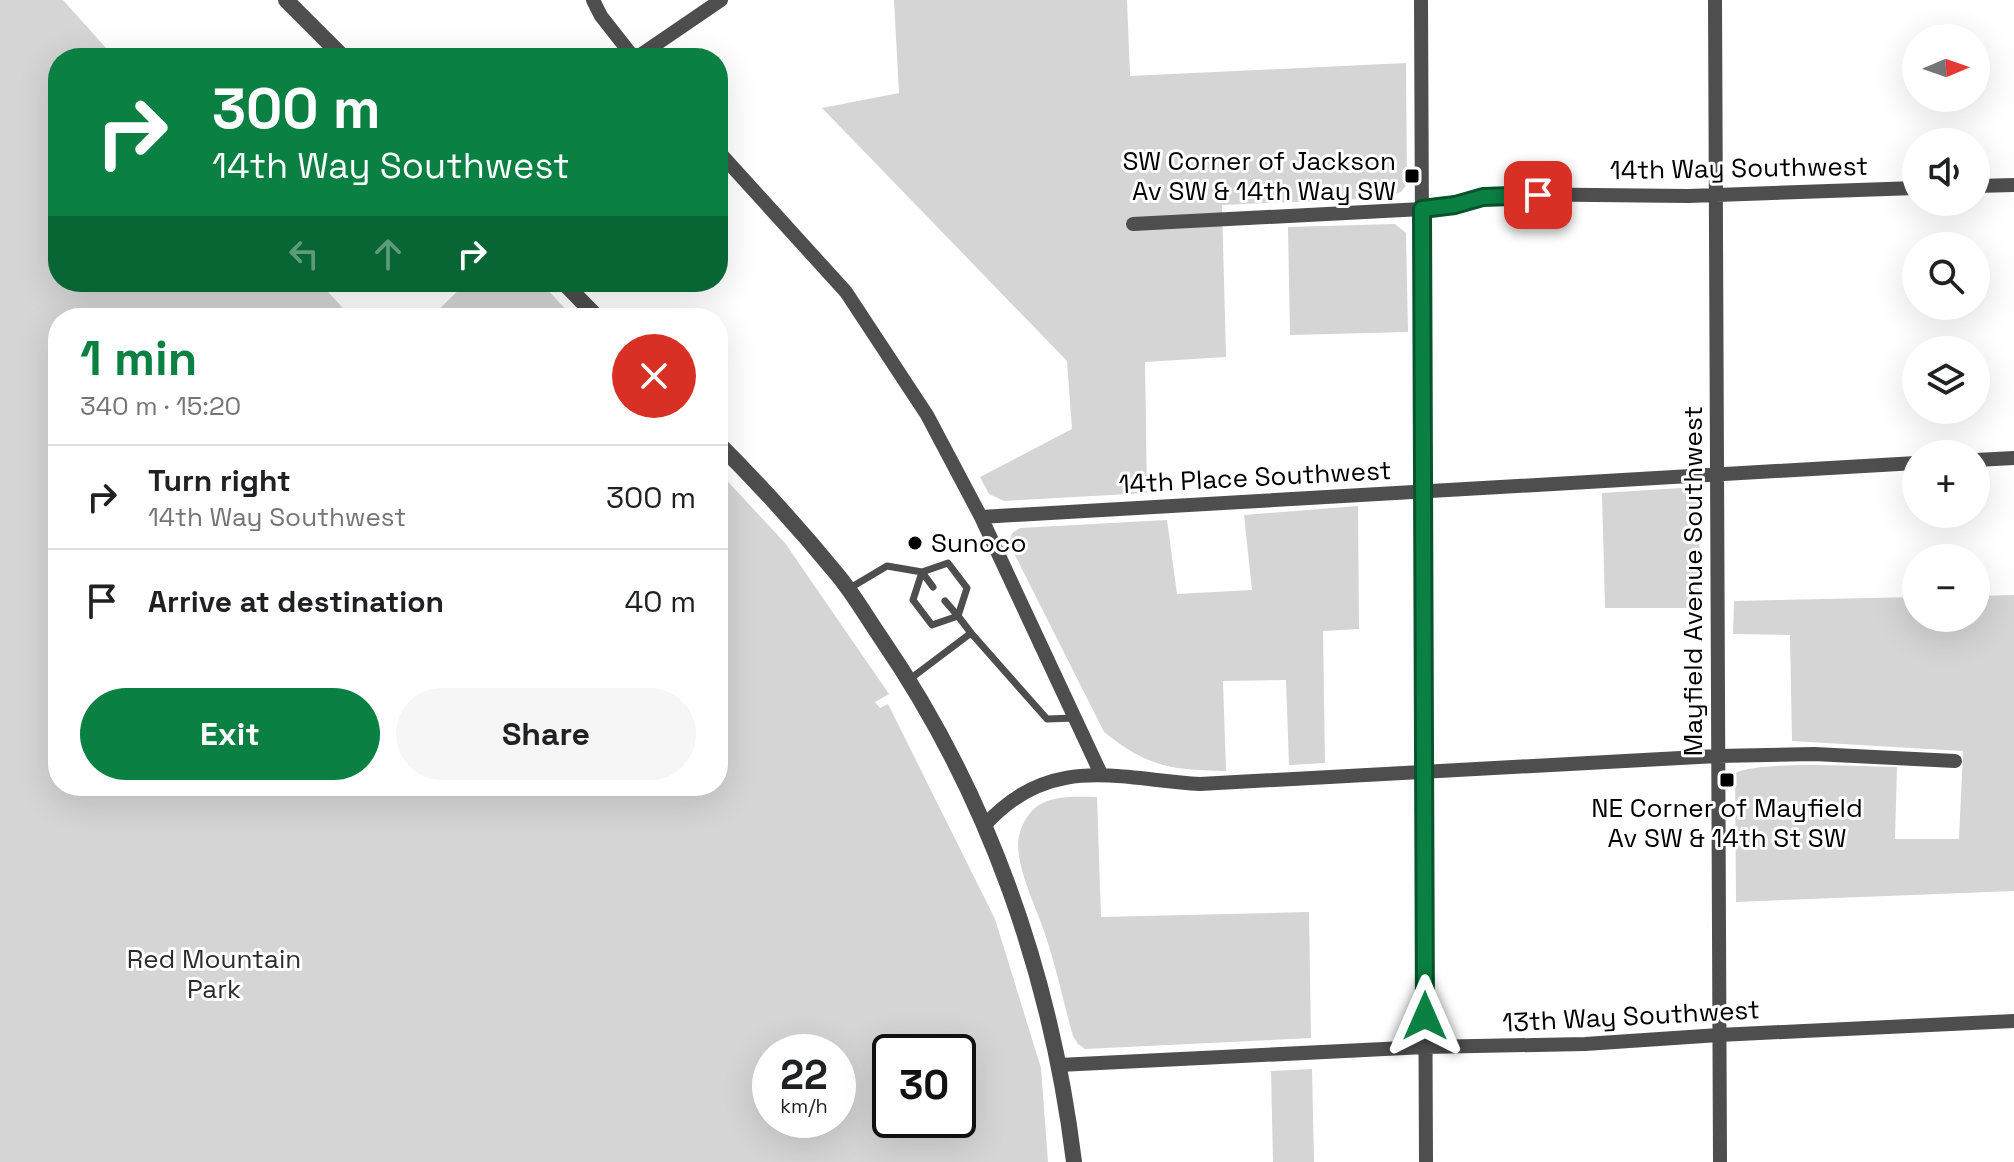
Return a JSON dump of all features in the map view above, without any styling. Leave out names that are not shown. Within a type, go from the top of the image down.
[{"type":"street","points":[[286,0],[334,48]]},
{"type":"street","points":[[593,0],[601,16],[627,48]]},
{"type":"street","points":[[650,48],[721,0]]},
{"type":"street","points":[[1421,0],[1426,1162]]},
{"type":"street","name":"Mayfield Avenue Southwest","points":[[1715,0],[1720,1162]]},
{"type":"street","points":[[728,162],[846,292],[927,415],[981,517],[1101,774]]},
{"type":"street","points":[[1990,186],[2014,185]]},
{"type":"street","name":"14th Way Southwest","points":[[1133,224],[1422,209],[1508,194],[1717,195],[1902,188]]},
{"type":"street","points":[[573,292],[588,308]]},
{"type":"street","points":[[728,454],[838,575],[910,679],[956,764],[985,825],[1032,952],[1059,1065],[1074,1162]]},
{"type":"street","points":[[1990,459],[2014,458]]},
{"type":"street","name":"14th Place Southwest","points":[[981,517],[1902,464]]},
{"type":"street","points":[[985,825],[1021,793],[1065,778],[1101,774],[1200,784],[1717,756],[1814,754],[1955,761]]},
{"type":"street","name":"13th Way Southwest","points":[[1059,1065],[1425,1047],[1585,1044],[2014,1021]]},
{"type":"lane","points":[[848,589],[887,566],[922,572],[948,563],[967,588],[958,616]]},
{"type":"lane","points":[[922,572],[933,587]]},
{"type":"lane","points":[[922,572],[913,600],[932,625],[958,616]]},
{"type":"lane","points":[[945,601],[1047,719],[1075,718]]},
{"type":"lane","points":[[910,679],[971,633]]},
{"type":"green space","name":"Red Mountain Park","points":[[0,0],[63,0],[106,48],[48,48],[48,292],[328,292],[343,308],[48,308],[48,796],[728,796],[728,482],[785,543],[889,694],[875,702],[880,708],[888,704],[995,919],[1041,1068],[1048,1162],[0,1162]]},
{"type":"green space","points":[[894,0],[1127,0],[1130,76],[1406,63],[1407,184],[1401,192],[1384,198],[1222,205],[1226,357],[1145,362],[1147,493],[1004,501],[989,494],[980,477],[1072,429],[1067,361],[822,108],[899,93]]},
{"type":"green space","points":[[1395,224],[1406,233],[1408,332],[1290,335],[1288,227]]},
{"type":"green space","points":[[457,292],[549,292],[565,308],[440,308]]},
{"type":"green space","points":[[1681,488],[1693,491],[1700,498],[1699,608],[1605,608],[1602,493]]},
{"type":"green space","points":[[1358,506],[1359,629],[1323,631],[1325,763],[1289,765],[1286,680],[1223,681],[1226,771],[1161,764],[1119,744],[1104,732],[1009,543],[1012,533],[1020,528],[1167,520],[1177,594],[1252,590],[1244,515]]},
{"type":"green space","points":[[2014,595],[2014,891],[1736,902],[1735,773],[1789,765],[1897,767],[1895,839],[1959,839],[1963,751],[1792,741],[1790,635],[1733,634],[1734,601],[1902,597],[1902,632],[1990,632],[1990,596]]},
{"type":"green space","points":[[1097,797],[1101,917],[1309,912],[1311,1038],[1085,1049],[1078,1044],[1022,869],[1018,840],[1024,822],[1038,806],[1062,798]]},
{"type":"green space","points":[[1312,1069],[1314,1162],[1273,1162],[1271,1071]]},
{"type":"place","name":"SW Corner of Jackson Av SW & 14th Way SW","points":[[1412,176]]},
{"type":"place","name":"Sunoco","points":[[915,543]]},
{"type":"place","name":"NE Corner of Mayfield Av SW & 14th St SW","points":[[1727,780]]},
{"type":"route","points":[[1425,1016],[1422,209],[1455,205],[1483,197],[1538,195]]}]
